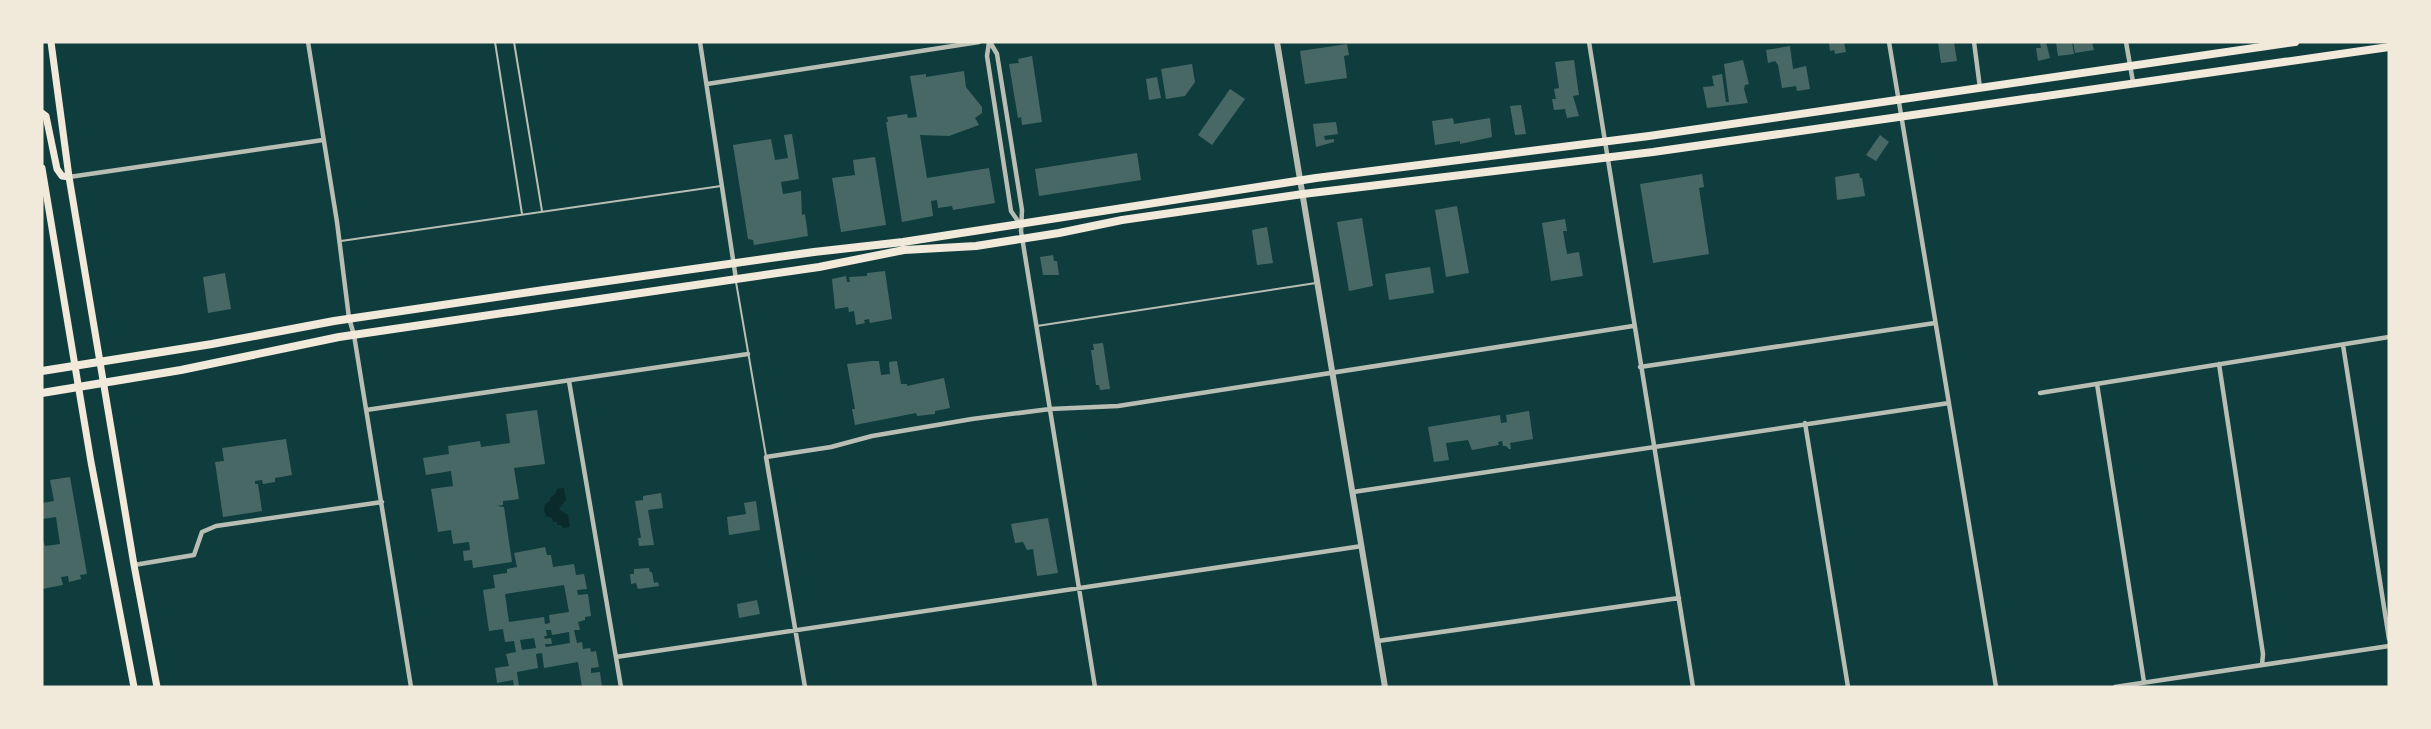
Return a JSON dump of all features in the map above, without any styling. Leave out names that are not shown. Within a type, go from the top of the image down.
[{"type":"main road","points":[[51,42],[69,177],[156,687]]},
{"type":"main road","points":[[42,393],[181,370],[354,335],[850,262],[904,250],[958,248],[1021,231],[1058,218],[1120,210],[1227,191],[1390,168],[1605,145],[2295,42]]},
{"type":"main road","points":[[42,371],[212,344],[349,318],[734,263],[1021,231],[1059,233],[1122,220],[1303,194],[1607,158],[2389,47]]},
{"type":"main road","points":[[42,113],[46,116],[57,169],[62,176],[69,177]]},
{"type":"main road","points":[[42,168],[44,196],[134,687]]},
{"type":"main road","points":[[1390,168],[1393,183]]},
{"type":"main road","points":[[1352,173],[1354,188]]},
{"type":"main road","points":[[1227,191],[1228,205]]},
{"type":"main road","points":[[1120,210],[1122,220]]},
{"type":"main road","points":[[1058,218],[1059,233]]},
{"type":"street","points":[[308,42],[349,318],[354,335],[411,686],[403,687]]},
{"type":"street","points":[[700,42],[736,279]]},
{"type":"street","points":[[707,84],[979,42]]},
{"type":"street","points":[[990,42],[987,57],[1011,212],[1021,231]]},
{"type":"street","points":[[990,42],[997,54],[1022,210],[1021,231],[1095,687]]},
{"type":"street","points":[[1277,42],[1385,687]]},
{"type":"street","points":[[1589,42],[1693,687]]},
{"type":"street","points":[[1889,42],[1996,687]]},
{"type":"street","points":[[1974,42],[1980,88]]},
{"type":"street","points":[[2126,42],[2133,82]]},
{"type":"street","points":[[69,177],[324,140]]},
{"type":"street","points":[[1641,367],[1935,323]]},
{"type":"street","points":[[805,687],[766,457],[831,447],[883,434],[1050,409],[1118,406],[1634,326]]},
{"type":"street","points":[[2040,393],[2389,337]]},
{"type":"street","points":[[2343,345],[2389,639]]},
{"type":"street","points":[[366,410],[748,354]]},
{"type":"street","points":[[2219,364],[2263,654],[2262,665]]},
{"type":"street","points":[[569,381],[621,687]]},
{"type":"street","points":[[2097,384],[2144,682]]},
{"type":"street","points":[[1353,492],[1949,403]]},
{"type":"street","points":[[1805,423],[1848,687]]},
{"type":"street","points":[[134,565],[194,555],[202,532],[216,526],[382,502]]},
{"type":"street","points":[[616,657],[1362,546]]},
{"type":"street","points":[[1377,640],[1679,598]]},
{"type":"street","points":[[2115,687],[2389,646]]},
{"type":"lane","points":[[495,42],[522,214]]},
{"type":"lane","points":[[514,42],[542,211]]},
{"type":"lane","points":[[338,241],[723,186]]},
{"type":"lane","points":[[736,279],[766,457]]},
{"type":"lane","points":[[1037,326],[1318,283]]},
{"type":"water","points":[[564,488],[566,500],[559,509],[568,515],[570,527],[563,528],[557,525],[557,522],[553,522],[552,518],[546,516],[544,510],[545,504],[550,501],[557,489]]},
{"type":"building","points":[[1829,42],[1844,42],[1846,52],[1835,54],[1834,50],[1830,51]]},
{"type":"building","points":[[1938,42],[1954,42],[1957,61],[1941,63]]},
{"type":"building","points":[[2046,42],[2050,58],[2038,61],[2036,48],[2041,48],[2040,43]]},
{"type":"building","points":[[2072,42],[2074,54],[2058,56],[2056,43]]},
{"type":"building","points":[[2073,42],[2092,42],[2094,50],[2075,53]]},
{"type":"building","points":[[1347,44],[1349,55],[1344,56],[1347,78],[1305,84],[1300,51]]},
{"type":"building","points":[[1790,46],[1793,69],[1806,66],[1810,89],[1797,91],[1796,86],[1782,88],[1778,65],[1775,61],[1768,63],[1766,50]]},
{"type":"building","points":[[1032,56],[1042,122],[1022,125],[1021,117],[1018,118],[1009,64],[1019,63],[1018,59]]},
{"type":"building","points":[[1574,60],[1579,95],[1573,96],[1579,116],[1567,118],[1565,109],[1554,110],[1552,99],[1556,99],[1554,89],[1559,88],[1555,62]]},
{"type":"building","points":[[1743,60],[1749,84],[1745,85],[1744,89],[1748,103],[1707,108],[1703,87],[1714,86],[1712,76],[1722,74],[1726,102],[1729,102],[1724,64]]},
{"type":"building","points":[[1192,64],[1195,82],[1185,96],[1166,99],[1161,69]]},
{"type":"building","points":[[964,71],[966,87],[982,107],[982,113],[975,118],[979,125],[949,136],[920,135],[927,178],[989,168],[995,203],[953,210],[952,206],[938,208],[937,200],[931,201],[933,216],[902,222],[887,117],[907,114],[908,118],[917,117],[910,76],[926,74],[926,77]]},
{"type":"building","points":[[1157,77],[1161,98],[1149,100],[1146,79]]},
{"type":"building","points":[[1230,89],[1245,99],[1212,145],[1198,135]]},
{"type":"building","points":[[1521,105],[1526,134],[1515,135],[1510,106]]},
{"type":"building","points":[[1453,118],[1454,124],[1490,118],[1492,137],[1460,144],[1460,141],[1435,145],[1432,121]]},
{"type":"building","points":[[1336,122],[1338,134],[1324,136],[1325,140],[1334,139],[1334,142],[1316,147],[1313,124]]},
{"type":"building","points":[[792,134],[799,179],[781,182],[783,194],[801,191],[802,215],[805,214],[808,236],[754,245],[753,240],[748,239],[733,145],[771,139],[775,160],[788,158],[784,135]]},
{"type":"building","points":[[1880,135],[1889,142],[1876,161],[1866,155]]},
{"type":"building","points":[[1137,153],[1141,180],[1039,196],[1035,169]]},
{"type":"building","points":[[875,157],[886,225],[841,232],[832,178],[855,175],[853,160]]},
{"type":"building","points":[[1859,173],[1865,196],[1837,200],[1835,177]]},
{"type":"building","points":[[1702,174],[1704,187],[1699,188],[1709,254],[1653,263],[1640,184]]},
{"type":"building","points":[[1457,206],[1469,273],[1446,277],[1435,210]]},
{"type":"building","points":[[1362,218],[1373,286],[1349,291],[1337,222]]},
{"type":"building","points":[[1565,219],[1567,231],[1563,231],[1567,254],[1579,252],[1583,276],[1551,281],[1542,223]]},
{"type":"building","points":[[1267,227],[1273,263],[1257,265],[1252,230]]},
{"type":"building","points":[[1053,255],[1054,261],[1057,261],[1059,275],[1043,275],[1040,257]]},
{"type":"building","points":[[1430,267],[1434,293],[1389,300],[1385,274]]},
{"type":"building","points":[[885,271],[892,319],[870,323],[869,319],[864,320],[865,323],[856,325],[854,311],[849,312],[848,307],[835,309],[832,279],[846,276],[847,282],[850,282],[849,277],[867,276],[867,273]]},
{"type":"building","points":[[225,273],[231,309],[208,313],[203,277]]},
{"type":"building","points":[[1103,343],[1110,389],[1100,390],[1099,385],[1096,385],[1091,350],[1094,350],[1093,344]]},
{"type":"building","points":[[879,361],[881,375],[890,374],[889,362],[897,361],[901,384],[907,384],[907,386],[944,378],[950,408],[935,411],[935,414],[917,416],[916,413],[855,425],[852,409],[855,409],[847,364]]},
{"type":"building","points":[[537,410],[545,464],[514,468],[519,499],[503,501],[503,505],[497,506],[504,507],[512,562],[473,568],[472,560],[464,561],[463,551],[470,550],[469,542],[453,544],[451,530],[438,532],[431,489],[453,486],[451,471],[426,475],[423,458],[449,454],[448,446],[480,441],[481,447],[510,443],[506,414]]},
{"type":"building","points":[[1529,411],[1533,439],[1510,443],[1511,449],[1503,446],[1502,441],[1498,442],[1499,445],[1472,450],[1468,440],[1446,443],[1449,460],[1434,462],[1428,427],[1500,415],[1501,423],[1507,422],[1506,415]]},
{"type":"building","points":[[286,439],[292,475],[275,478],[275,482],[263,484],[262,480],[255,481],[255,484],[258,484],[262,511],[223,517],[215,462],[224,461],[222,448]]},
{"type":"building","points":[[70,477],[87,574],[80,575],[81,579],[69,582],[68,576],[61,577],[63,585],[42,589],[42,538],[45,546],[60,544],[56,517],[42,519],[42,503],[54,501],[50,480]]},
{"type":"building","points":[[661,493],[663,508],[648,510],[654,545],[639,546],[638,538],[641,538],[635,501],[643,500],[643,496]]},
{"type":"building","points":[[756,501],[760,530],[729,535],[727,517],[746,514],[744,503]]},
{"type":"building","points":[[1048,518],[1058,573],[1037,576],[1033,549],[1027,550],[1023,542],[1015,543],[1011,524]]},
{"type":"building","points":[[545,547],[547,555],[551,555],[553,567],[574,564],[576,575],[584,574],[587,589],[577,590],[578,595],[588,594],[591,616],[578,622],[580,630],[574,630],[577,643],[582,642],[583,649],[590,648],[591,652],[596,651],[599,667],[591,668],[591,673],[600,672],[602,687],[582,687],[578,662],[544,668],[542,653],[536,654],[538,668],[517,672],[519,687],[514,687],[513,680],[497,683],[495,668],[509,666],[506,654],[516,652],[514,641],[505,642],[503,629],[489,631],[483,590],[495,588],[493,575],[507,573],[507,569],[517,567],[514,553]],"holes":[[[564,585],[569,612],[549,615],[550,623],[545,624],[544,617],[509,622],[505,594]],[[546,630],[551,630],[552,635],[569,632],[570,643],[546,647],[545,644],[552,644],[551,638],[545,639],[544,636],[547,636]],[[534,638],[536,648],[522,650],[520,640]]]},
{"type":"building","points":[[649,568],[654,583],[658,582],[659,586],[638,589],[636,583],[631,584],[630,574],[634,574],[634,569]]},
{"type":"building","points":[[757,600],[760,614],[739,618],[737,604]]}]
